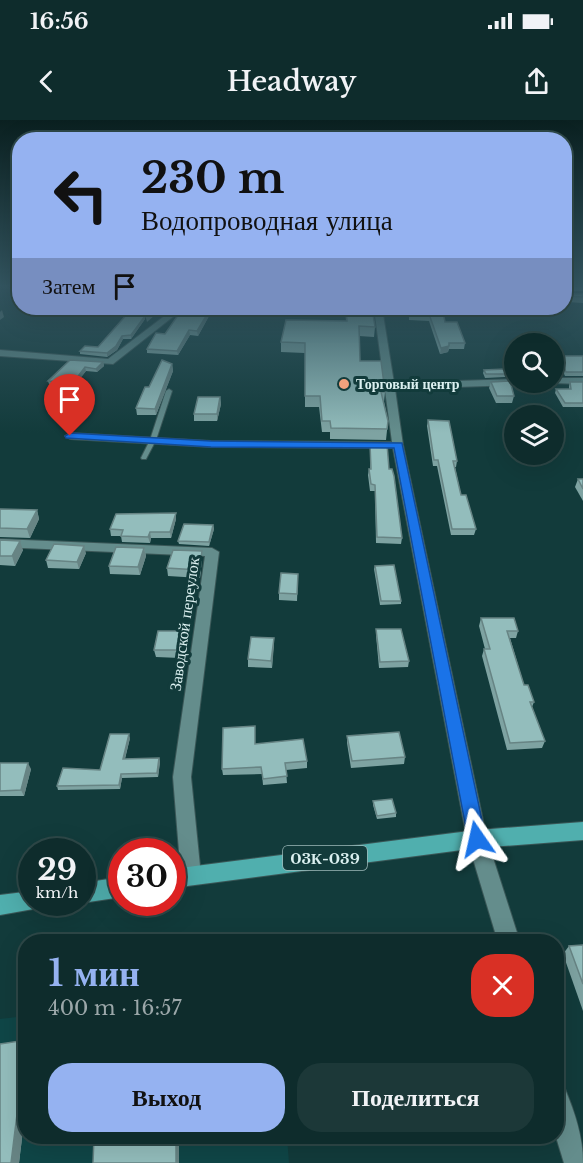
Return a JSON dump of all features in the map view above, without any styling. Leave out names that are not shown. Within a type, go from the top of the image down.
[{"type":"main road","name":"03К-039","points":[[186,876],[477,839],[583,831]]},
{"type":"main road","points":[[0,905],[18,902]]},
{"type":"street","points":[[0,352],[110,362],[144,336]]},
{"type":"street","points":[[382,336],[398,445],[477,839],[506,934]]},
{"type":"street","points":[[564,381],[583,381]]},
{"type":"street","points":[[389,386],[504,382]]},
{"type":"street","points":[[70,436],[211,444],[398,445]]},
{"type":"street","name":"Заводской переулок","points":[[0,543],[212,552],[182,777],[182,838]]},
{"type":"street","points":[[564,1123],[577,1163]]},
{"type":"lane","points":[[144,458],[153,440],[169,391]]},
{"type":"shaded area","points":[[18,1017],[18,1144],[288,1144],[289,1163],[0,1163],[0,1019]]},
{"type":"building","points":[[108,336],[125,336],[122,336],[116,346],[107,353],[80,351],[85,346],[98,347]]},
{"type":"building","points":[[154,336],[186,336],[177,351],[147,349]]},
{"type":"building","points":[[282,336],[359,336],[360,361],[381,361],[385,392],[381,392],[388,421],[387,429],[331,428],[330,421],[322,421],[320,396],[305,396],[305,343],[281,342]]},
{"type":"building","points":[[437,336],[462,336],[465,343],[449,343],[449,346],[441,348]]},
{"type":"building","points":[[564,356],[583,356],[583,372],[566,372]]},
{"type":"building","points":[[70,360],[103,362],[96,369],[85,367],[73,383],[48,381]]},
{"type":"building","points":[[162,360],[172,364],[155,409],[136,408],[145,387],[149,387]]},
{"type":"building","points":[[504,369],[504,374],[486,374],[484,370]]},
{"type":"building","points":[[504,381],[504,393],[513,393],[514,396],[497,396],[491,382]]},
{"type":"building","points":[[570,382],[583,382],[583,403],[565,403],[559,393],[564,393],[564,389],[571,389]]},
{"type":"building","points":[[198,397],[220,397],[217,414],[194,414]]},
{"type":"building","points":[[428,420],[449,421],[457,461],[453,461],[461,495],[466,495],[476,529],[452,529],[438,460],[434,460]]},
{"type":"building","points":[[370,444],[387,444],[389,469],[392,469],[394,476],[402,538],[377,537],[375,485],[371,484],[369,469],[371,469]]},
{"type":"building","points":[[578,479],[583,479],[583,489]]},
{"type":"building","points":[[0,509],[37,510],[27,529],[0,528]]},
{"type":"building","points":[[176,513],[170,532],[150,532],[148,537],[121,536],[123,530],[110,529],[116,514]]},
{"type":"building","points":[[184,524],[213,525],[209,542],[178,541]]},
{"type":"building","points":[[0,540],[20,541],[12,556],[0,556]]},
{"type":"building","points":[[54,544],[84,546],[77,562],[46,560]]},
{"type":"building","points":[[116,547],[144,548],[138,567],[109,566]]},
{"type":"building","points":[[173,550],[202,551],[199,570],[167,568]]},
{"type":"building","points":[[394,565],[401,601],[381,601],[375,566]]},
{"type":"building","points":[[281,573],[298,574],[297,594],[279,593]]},
{"type":"building","points":[[481,618],[514,618],[518,631],[507,631],[524,685],[528,685],[534,702],[530,702],[545,741],[510,743],[484,649],[490,649]]},
{"type":"building","points":[[376,629],[401,629],[409,661],[380,662]]},
{"type":"building","points":[[158,631],[182,631],[179,650],[154,650]]},
{"type":"building","points":[[251,637],[274,638],[271,661],[248,659]]},
{"type":"building","points":[[255,726],[255,744],[303,739],[307,761],[285,763],[287,776],[263,779],[261,767],[222,769],[223,728]]},
{"type":"building","points":[[399,732],[405,757],[352,761],[347,736]]},
{"type":"building","points":[[110,734],[129,734],[123,759],[159,758],[157,773],[121,774],[119,785],[57,786],[63,768],[100,770]]},
{"type":"building","points":[[0,763],[28,763],[21,790],[0,791]]},
{"type":"building","points":[[392,799],[396,813],[377,816],[373,801]]},
{"type":"building","points":[[583,945],[583,984],[569,946]]},
{"type":"building","points":[[18,1041],[18,1106],[11,1163],[0,1163],[0,1044]]},
{"type":"building","points":[[94,1144],[176,1144],[176,1163],[93,1163]]},
{"type":"place","name":"Торговый центр","points":[[344,384]]},
{"type":"route","points":[[70,436],[211,444],[398,445],[477,839]]}]
